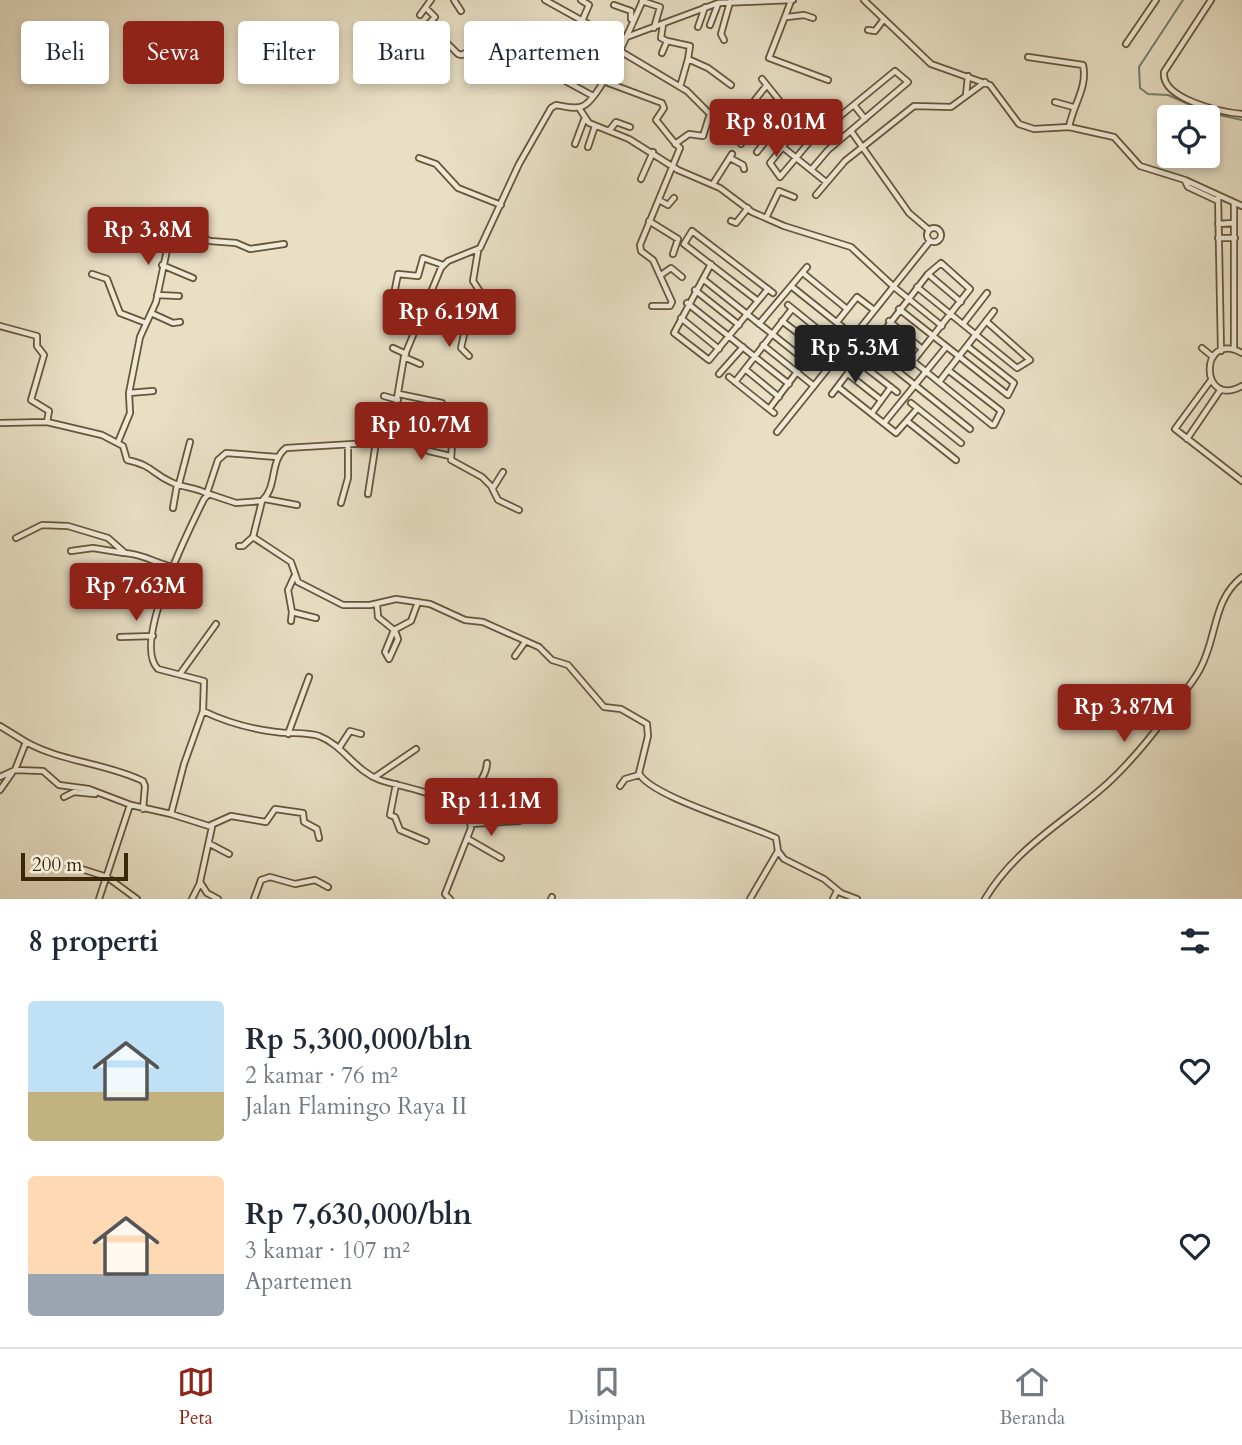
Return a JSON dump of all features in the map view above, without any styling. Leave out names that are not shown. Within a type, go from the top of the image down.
[{"type":"street","points":[[420,15],[431,0]]},
{"type":"street","points":[[454,0],[461,10]]},
{"type":"street","points":[[544,0],[582,21],[589,5],[581,1]]},
{"type":"street","points":[[624,38],[643,0],[660,7],[654,28]]},
{"type":"street","points":[[624,38],[718,3],[747,0],[792,1],[769,58],[828,80]]},
{"type":"street","points":[[864,0],[931,64],[968,75],[993,88],[1006,110],[1024,126],[1034,129],[1069,127],[1118,139],[1135,162],[1143,167],[1185,180],[1188,187],[1242,206]]},
{"type":"street","points":[[1126,44],[1156,0]]},
{"type":"street","points":[[1211,0],[1164,72],[1163,80],[1167,87],[1201,105],[1242,114]]},
{"type":"street","points":[[724,40],[720,34],[730,1]]},
{"type":"street","points":[[710,25],[718,3]]},
{"type":"street","points":[[614,5],[631,11],[630,26]]},
{"type":"street","points":[[698,27],[705,6]]},
{"type":"street","points":[[426,8],[435,17],[431,21]]},
{"type":"street","points":[[787,16],[813,18]]},
{"type":"street","points":[[868,30],[875,31],[884,19]]},
{"type":"street","points":[[663,23],[661,37],[690,46],[680,87]]},
{"type":"street","points":[[662,53],[667,41]]},
{"type":"street","points":[[450,46],[458,54],[464,54]]},
{"type":"street","points":[[624,53],[680,87],[711,116],[703,136],[689,134],[675,144]]},
{"type":"street","points":[[1028,57],[1083,65],[1085,81],[1073,107],[1069,127]]},
{"type":"street","points":[[688,59],[708,68],[731,85]]},
{"type":"street","points":[[799,127],[770,163],[779,176],[811,140],[895,71],[908,82],[836,142],[811,170]]},
{"type":"street","points":[[966,96],[968,75]]},
{"type":"street","points":[[762,79],[811,140]]},
{"type":"street","points":[[817,195],[826,182],[862,146],[914,106],[948,108],[985,82]]},
{"type":"street","points":[[572,84],[593,96]]},
{"type":"street","points":[[481,293],[473,281],[478,251],[519,164],[552,106],[579,108],[593,96],[600,84]]},
{"type":"street","points":[[613,84],[662,103],[664,108],[656,120],[680,150],[640,248],[653,260],[673,305],[652,306]]},
{"type":"street","points":[[728,134],[766,86]]},
{"type":"street","points":[[741,144],[777,99]]},
{"type":"street","points":[[1055,102],[1073,107]]},
{"type":"street","points":[[854,105],[865,119]]},
{"type":"street","points":[[579,108],[584,120],[653,152],[673,167],[713,184],[766,218],[851,247],[942,326]]},
{"type":"street","points":[[757,152],[788,113]]},
{"type":"street","points":[[743,115],[826,182]]},
{"type":"street","points":[[575,144],[584,120]]},
{"type":"street","points":[[609,131],[616,122],[630,127]]},
{"type":"street","points":[[588,147],[595,126]]},
{"type":"street","points":[[825,128],[836,142]]},
{"type":"street","points":[[850,131],[909,213],[929,230]]},
{"type":"street","points":[[641,179],[653,152]]},
{"type":"street","points":[[713,184],[731,156],[743,164],[744,169]]},
{"type":"street","points":[[419,158],[436,164],[452,183],[466,192],[501,205]]},
{"type":"street","points":[[766,218],[779,191],[794,197]]},
{"type":"street","points":[[659,200],[668,205],[674,198]]},
{"type":"street","points":[[1218,198],[1221,351]]},
{"type":"street","points":[[1234,202],[1234,349]]},
{"type":"street","points":[[731,221],[736,223],[748,208]]},
{"type":"street","points":[[649,221],[678,239],[673,254]]},
{"type":"street","points":[[1218,224],[1235,223]]},
{"type":"street","points":[[118,442],[130,414],[130,393],[140,337],[152,313],[173,225],[210,241],[236,243],[250,249],[284,244]]},
{"type":"street","points":[[778,432],[930,242],[939,240],[941,233],[936,228],[929,230],[926,235],[930,242]]},
{"type":"street","points":[[710,264],[687,303],[674,333],[709,361],[758,301],[770,291],[694,231],[688,236],[684,244],[710,264],[758,301]]},
{"type":"street","points":[[1218,238],[1235,238]]},
{"type":"street","points":[[395,289],[399,273],[418,276],[423,258],[443,265],[478,251]]},
{"type":"street","points":[[913,361],[970,288],[939,262],[889,321],[881,335],[926,372],[992,425],[1001,411],[948,370]]},
{"type":"street","points":[[162,265],[193,278]]},
{"type":"street","points":[[171,814],[184,764],[203,711],[204,681],[158,669],[153,664],[153,636],[159,602],[208,494],[218,460],[226,453],[277,457],[292,446],[376,442],[391,428],[405,356],[443,265]]},
{"type":"street","points":[[759,324],[807,267]]},
{"type":"street","points":[[661,275],[671,268],[682,277]]},
{"type":"street","points":[[803,273],[847,309]]},
{"type":"street","points":[[92,274],[107,279],[120,313],[146,323]]},
{"type":"street","points":[[928,274],[961,302]]},
{"type":"street","points":[[703,279],[806,361]]},
{"type":"street","points":[[791,286],[970,429]]},
{"type":"street","points":[[917,287],[1017,368],[1025,364],[1029,358],[986,321]]},
{"type":"street","points":[[695,290],[738,325]]},
{"type":"street","points":[[433,292],[450,298]]},
{"type":"street","points":[[963,324],[988,293]]},
{"type":"street","points":[[157,295],[179,296]]},
{"type":"street","points":[[837,322],[857,297],[874,310]]},
{"type":"street","points":[[687,303],[789,384]]},
{"type":"street","points":[[735,382],[790,307],[827,337],[769,409]]},
{"type":"street","points":[[899,309],[1008,395],[1014,383],[967,346]]},
{"type":"street","points":[[939,382],[994,311]]},
{"type":"street","points":[[152,313],[173,323],[180,322]]},
{"type":"street","points":[[423,316],[465,330]]},
{"type":"street","points":[[469,356],[461,348],[471,318]]},
{"type":"street","points":[[681,318],[719,349]]},
{"type":"street","points":[[782,321],[816,348]]},
{"type":"street","points":[[889,321],[922,349]]},
{"type":"street","points":[[0,326],[37,336],[37,346],[44,355],[31,400],[49,411],[47,422]]},
{"type":"street","points":[[763,345],[814,386]]},
{"type":"street","points":[[884,423],[946,346]]},
{"type":"street","points":[[719,374],[743,347]]},
{"type":"street","points":[[393,348],[420,364]]},
{"type":"street","points":[[1202,348],[1213,357]]},
{"type":"street","points":[[1242,353],[1234,349],[1221,351],[1213,357],[1209,366],[1211,380],[1221,389],[1231,390],[1242,386]]},
{"type":"street","points":[[852,357],[897,391]]},
{"type":"street","points":[[832,394],[858,361]]},
{"type":"street","points":[[745,369],[779,397]]},
{"type":"street","points":[[848,374],[881,400]]},
{"type":"street","points":[[729,377],[774,414]]},
{"type":"street","points":[[1211,380],[1175,428],[1242,481]]},
{"type":"street","points":[[838,387],[897,433],[917,409]]},
{"type":"street","points":[[872,413],[891,387]]},
{"type":"street","points":[[1187,439],[1221,389]]},
{"type":"street","points":[[130,393],[153,391]]},
{"type":"street","points":[[384,396],[442,403],[453,427],[450,456],[453,462],[479,475],[493,488],[498,500],[519,510]]},
{"type":"street","points":[[911,403],[961,443]]},
{"type":"street","points":[[907,421],[956,460]]},
{"type":"street","points":[[0,422],[47,422],[118,442],[125,448],[127,460],[147,464],[178,485],[199,488],[208,494],[236,503],[264,500],[297,505]]},
{"type":"street","points":[[403,439],[429,451],[450,456]]},
{"type":"street","points":[[173,508],[190,442]]},
{"type":"street","points":[[368,494],[376,442]]},
{"type":"street","points":[[341,503],[348,478],[348,445]]},
{"type":"street","points":[[239,546],[253,537],[274,478],[277,457]]},
{"type":"street","points":[[493,488],[503,472]]},
{"type":"street","points":[[16,538],[42,525],[68,526],[108,538],[125,554]]},
{"type":"street","points":[[253,537],[293,564],[294,577],[288,590],[291,621]]},
{"type":"street","points":[[71,551],[93,548],[140,554],[158,564],[173,567]]},
{"type":"street","points":[[294,577],[298,582],[343,605],[377,605],[392,600],[435,605],[465,620],[483,621],[539,647],[552,660],[568,664],[604,707],[621,709],[645,721],[648,736],[639,775]]},
{"type":"street","points":[[985,899],[996,880],[1026,847],[1109,782],[1178,701],[1201,668],[1222,602],[1232,584],[1242,577]]},
{"type":"street","points":[[377,605],[378,617],[394,631],[398,636],[389,659],[385,652],[394,631],[411,621],[418,602]]},
{"type":"street","points":[[292,612],[316,618]]},
{"type":"street","points":[[180,674],[216,624]]},
{"type":"street","points":[[120,637],[153,636]]},
{"type":"street","points":[[515,656],[525,642]]},
{"type":"street","points":[[288,734],[309,677]]},
{"type":"street","points":[[203,711],[251,728],[316,735],[339,748],[342,755],[374,778],[432,793],[459,811],[471,824]]},
{"type":"street","points":[[0,726],[45,752],[115,769],[142,781],[145,786],[143,809]]},
{"type":"street","points":[[339,748],[350,731],[360,733]]},
{"type":"street","points":[[0,790],[13,772],[26,743]]},
{"type":"street","points":[[374,778],[416,748]]},
{"type":"street","points":[[459,811],[464,799],[484,777],[487,763]]},
{"type":"street","points":[[0,775],[43,771],[59,785],[89,789],[143,809],[211,825],[231,816],[266,822],[275,809],[303,813],[304,822],[317,829],[319,838]]},
{"type":"street","points":[[620,786],[625,779],[639,775],[680,800],[776,838],[778,851],[787,861],[824,879],[837,891],[857,899]]},
{"type":"street","points":[[396,784],[389,813],[395,817],[400,830],[426,841]]},
{"type":"street","points":[[64,797],[74,792],[99,794]]},
{"type":"street","points":[[99,899],[131,805]]},
{"type":"street","points":[[471,824],[519,821]]},
{"type":"street","points":[[450,899],[445,894],[468,839],[471,824]]},
{"type":"street","points":[[192,899],[200,882],[210,844],[211,825]]},
{"type":"street","points":[[468,839],[501,858]]},
{"type":"street","points":[[210,844],[229,854]]},
{"type":"street","points":[[750,899],[778,851]]},
{"type":"street","points":[[69,865],[107,877],[137,899]]},
{"type":"street","points":[[254,899],[261,880],[266,877],[295,884],[315,880],[328,887]]},
{"type":"street","points":[[200,882],[207,893],[218,899]]},
{"type":"street","points":[[833,899],[837,891]]},
{"type":"waterway","points":[[1183,0],[1139,67],[1140,88],[1148,94],[1168,95],[1206,112],[1242,120]]}]
